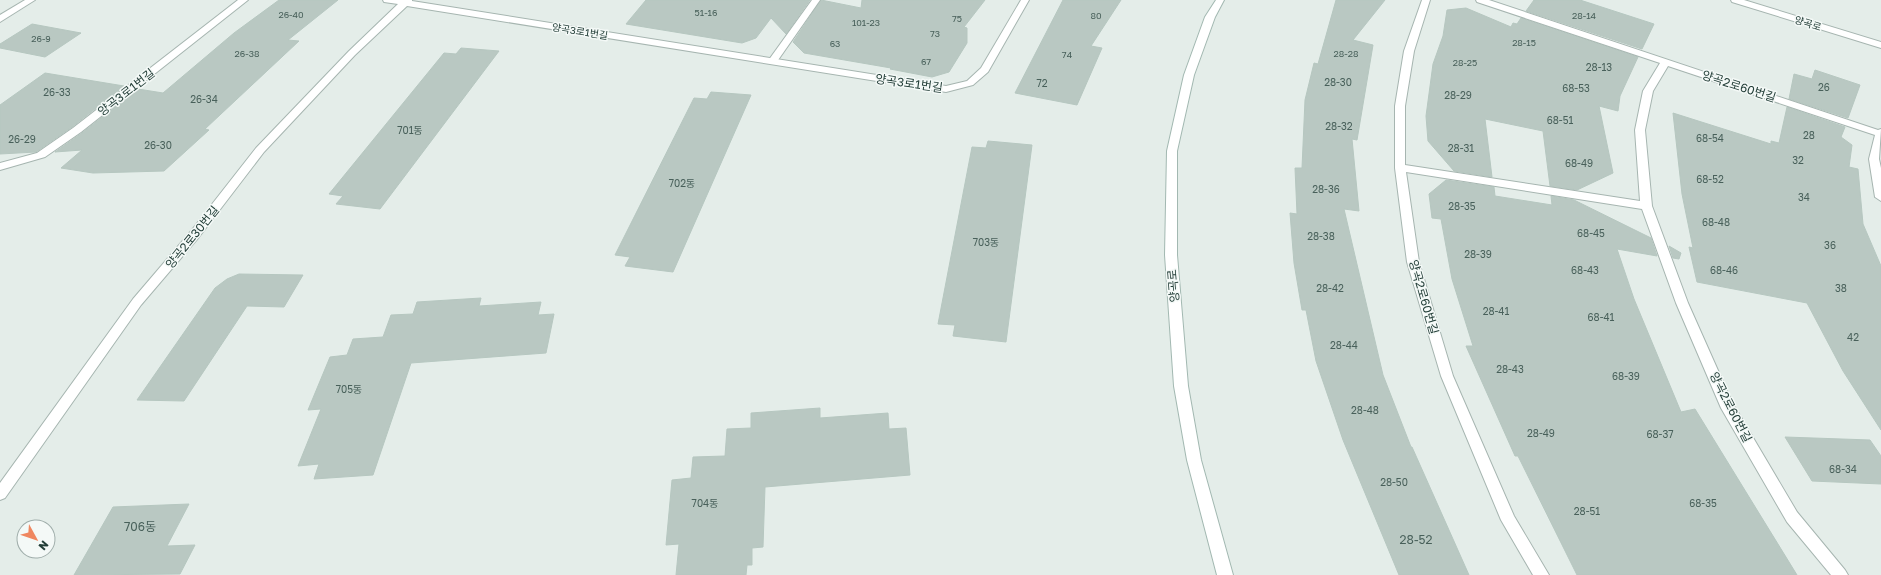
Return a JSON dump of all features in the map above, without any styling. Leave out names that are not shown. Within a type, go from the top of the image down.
[{"type":"street","points":[[0,19],[31,0]]},
{"type":"street","name":"양곡3로1번길","points":[[0,167],[41,155],[47,151],[77,130],[244,0]]},
{"type":"street","name":"양곡3로1번길","points":[[387,0],[946,89],[970,83],[986,70],[1025,0]]},
{"type":"street","points":[[773,61],[816,0]]},
{"type":"street","name":"양곡로","points":[[1220,0],[1210,17],[1189,75],[1172,151],[1171,255],[1182,393],[1194,460],[1224,575]]},
{"type":"street","name":"양곡2로60번길","points":[[1426,0],[1409,51],[1400,106],[1400,168],[1413,262],[1447,376],[1508,520],[1541,575]]},
{"type":"street","name":"양곡2로60번길","points":[[1480,0],[1881,133],[1874,159],[1881,197]]},
{"type":"street","name":"양곡로","points":[[1735,0],[1881,45]]},
{"type":"street","name":"양곡2로30번길","points":[[0,494],[137,302],[195,234],[260,150],[352,52],[406,2]]},
{"type":"street","name":"양곡2로60번길","points":[[1666,62],[1648,90],[1640,130],[1646,206],[1682,302],[1726,404],[1792,517],[1840,575]]},
{"type":"street","points":[[1400,168],[1646,206]]},
{"type":"building","points":[[279,0],[338,0],[288,40],[299,41],[205,129],[209,130],[164,171],[93,173],[61,168],[82,150],[55,152],[138,89],[163,93],[234,33]]},
{"type":"building","points":[[646,0],[810,0],[786,34],[771,18],[756,38],[742,43],[626,24]]},
{"type":"building","points":[[821,0],[861,8],[862,0],[985,0],[964,27],[967,28],[967,43],[949,72],[932,77],[890,69],[891,68],[804,53],[793,42]]},
{"type":"building","points":[[1063,0],[1121,0],[1091,46],[1102,48],[1077,105],[1015,93]]},
{"type":"building","points":[[1336,0],[1385,0],[1353,40],[1373,45],[1357,140],[1352,139],[1359,211],[1344,209],[1383,375],[1411,447],[1469,575],[1399,575],[1343,440],[1316,361],[1306,310],[1302,310],[1294,263],[1290,213],[1297,214],[1295,168],[1302,168],[1305,100],[1314,63],[1318,64]]},
{"type":"building","points":[[1534,0],[1580,0],[1654,24],[1642,49],[1526,11]]},
{"type":"building","points":[[1466,8],[1511,27],[1513,23],[1517,24],[1521,18],[1638,57],[1620,96],[1618,111],[1599,106],[1613,173],[1577,190],[1550,186],[1543,131],[1485,119],[1492,177],[1454,171],[1428,141],[1426,116],[1433,64],[1443,36],[1447,10]]},
{"type":"building","points":[[32,24],[81,33],[45,57],[0,48],[0,44]]},
{"type":"building","points":[[461,48],[499,51],[380,209],[336,204],[343,196],[329,194],[444,53],[456,54]]},
{"type":"building","points":[[1815,70],[1860,85],[1848,118],[1789,99],[1794,74],[1812,79]]},
{"type":"building","points":[[45,73],[124,86],[72,127],[36,152],[0,154],[0,105]]},
{"type":"building","points":[[711,92],[751,95],[673,272],[625,266],[630,257],[615,255],[694,98],[707,99]]},
{"type":"building","points":[[1787,107],[1845,127],[1841,137],[1852,145],[1849,167],[1858,169],[1863,224],[1881,266],[1881,430],[1843,371],[1807,303],[1697,282],[1689,247],[1693,248],[1682,194],[1673,113],[1771,144],[1771,141],[1779,143]]},
{"type":"building","points":[[988,141],[1032,145],[1006,342],[953,336],[955,325],[938,324],[972,147],[986,148]]},
{"type":"building","points":[[1446,180],[1494,187],[1495,196],[1552,205],[1551,196],[1574,200],[1651,238],[1657,256],[1617,249],[1634,299],[1681,412],[1695,409],[1797,575],[1577,575],[1518,456],[1515,456],[1466,346],[1473,346],[1452,279],[1441,219],[1432,218],[1429,194]]},
{"type":"building","points":[[1669,246],[1681,253],[1679,259],[1673,258]]},
{"type":"building","points":[[239,274],[303,275],[284,307],[247,306],[184,401],[137,400],[215,288],[227,279]]},
{"type":"building","points":[[481,298],[479,306],[541,302],[538,315],[554,314],[546,353],[411,363],[373,475],[314,479],[319,464],[298,466],[321,409],[308,410],[330,357],[347,355],[353,339],[383,337],[391,315],[413,314],[417,302]]},
{"type":"building","points":[[820,408],[820,418],[888,413],[889,429],[906,428],[910,475],[765,487],[763,547],[752,548],[752,565],[747,565],[746,575],[676,575],[679,544],[666,545],[672,480],[691,478],[693,457],[725,456],[727,429],[751,428],[751,413]]},
{"type":"building","points":[[1785,437],[1870,440],[1881,456],[1881,484],[1812,481]]},
{"type":"building","points":[[189,504],[167,546],[195,545],[180,574],[74,575],[113,507]]}]
